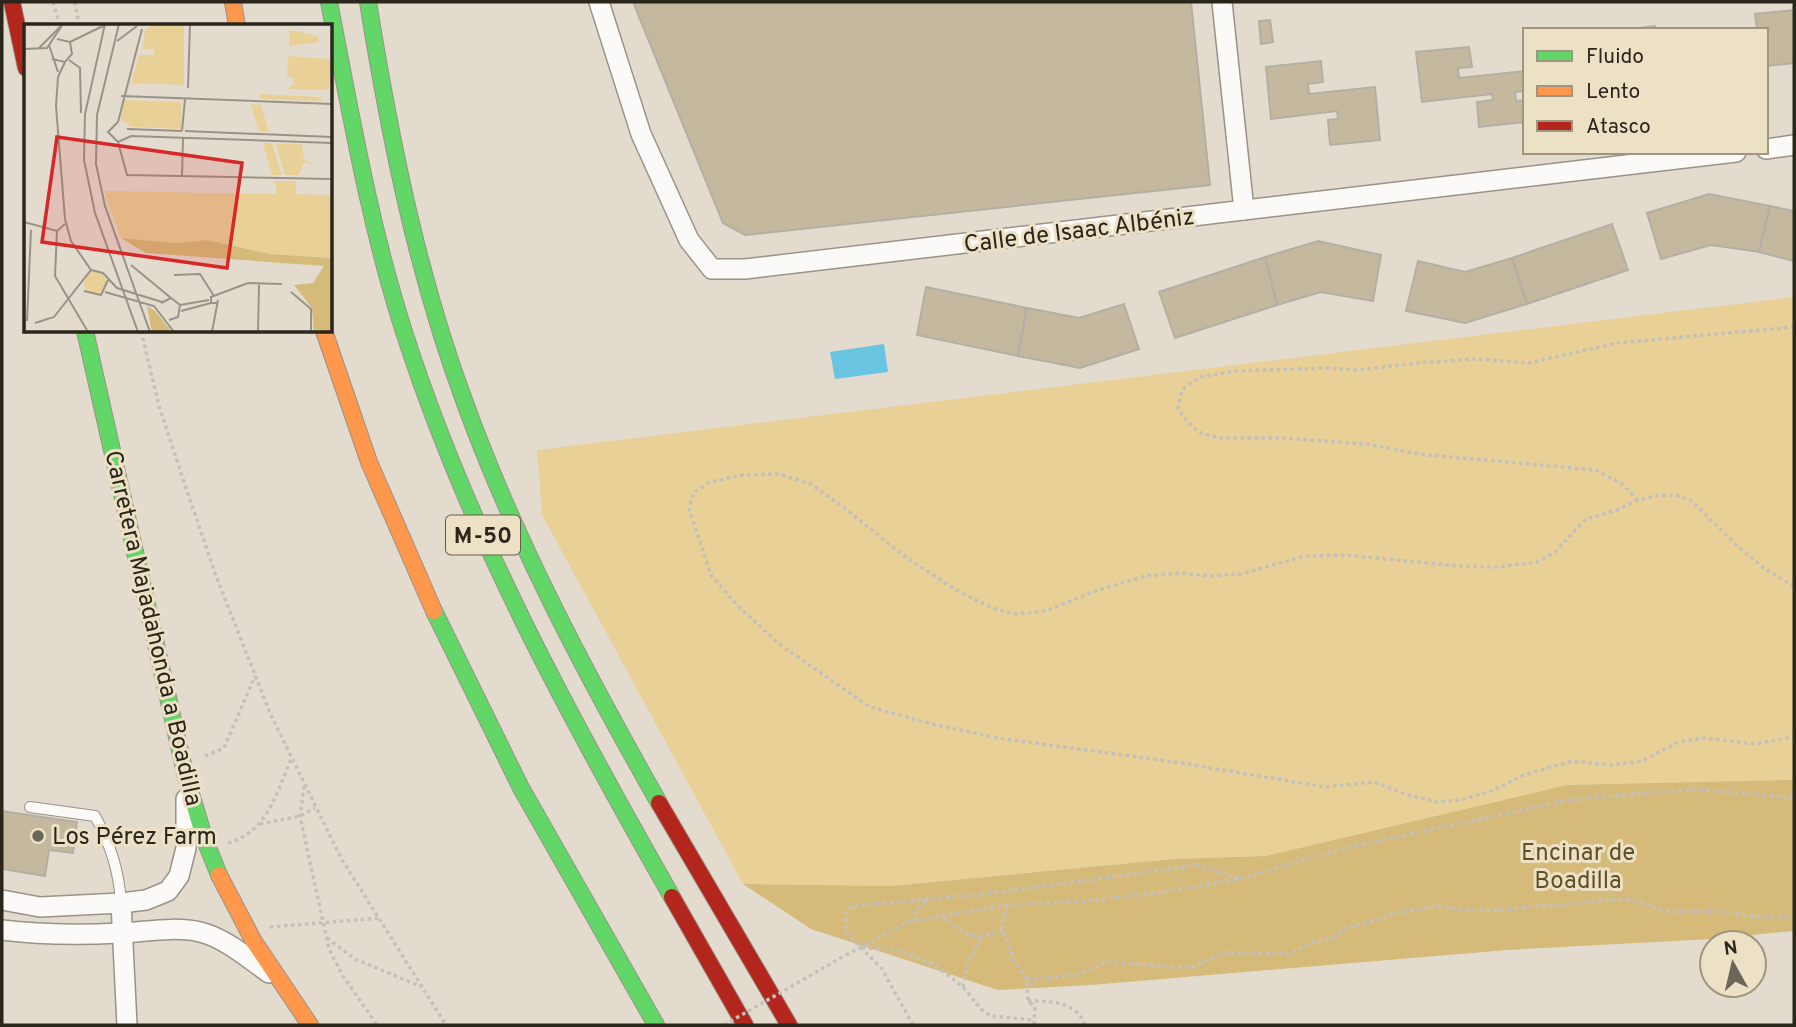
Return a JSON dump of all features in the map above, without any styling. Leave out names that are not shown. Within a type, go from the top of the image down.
[{"type":"main road","points":[[12,2],[24,59]]},
{"type":"main road","points":[[233,2],[237,24]]},
{"type":"main road","name":"M-50","points":[[329,2],[370,214],[406,338],[455,473],[516,607],[583,740],[745,1025]]},
{"type":"main road","points":[[368,2],[381,88],[405,206],[442,335],[485,457],[548,595],[613,721],[789,1025]]},
{"type":"main road","name":"Carretera Majadahonda a Boadilla","points":[[85,332],[184,767],[208,849],[276,978],[310,1025]]},
{"type":"main road","points":[[310,332],[355,466],[397,566]]},
{"type":"main road","name":"M-50","points":[[324,332],[369,462],[415,572],[521,788],[656,1025]]},
{"type":"main road","points":[[408,591],[430,639]]},
{"type":"main road","points":[[460,699],[521,788]]},
{"type":"street","name":"Calle de Isaac Albéniz","points":[[599,2],[641,134],[689,240],[712,269],[745,269],[1719,154]]},
{"type":"street","points":[[1222,2],[1244,211]]},
{"type":"street","points":[[1768,149],[1794,145]]},
{"type":"street","points":[[2,900],[40,907],[121,903],[146,900],[167,891],[179,876],[186,848],[184,767]]},
{"type":"street","points":[[121,903],[127,1025]]},
{"type":"street","points":[[2,930],[38,934],[122,933],[161,929],[200,933],[234,947],[276,978]]},
{"type":"lane","points":[[30,807],[95,816],[110,843],[120,878],[121,903]]},
{"type":"path","points":[[53,2],[59,24]]},
{"type":"path","points":[[75,2],[79,24]]},
{"type":"path","points":[[1638,500],[1621,483],[1595,470],[1418,454],[1367,444],[1283,438],[1219,438],[1201,433],[1188,423],[1178,408],[1182,390],[1200,377],[1235,371],[1327,368],[1357,370],[1476,359],[1529,363],[1618,343],[1794,327]]},
{"type":"path","points":[[141,332],[159,405],[216,576],[291,759],[341,858],[446,1025]]},
{"type":"path","points":[[1794,586],[1766,569],[1733,542],[1692,501],[1680,496],[1661,495],[1638,500],[1586,519],[1555,552],[1537,562],[1498,567],[1459,566],[1346,555],[1305,556],[1241,574],[1209,576],[1180,573],[1146,576],[1098,590],[1046,611],[1016,614],[992,608],[954,589],[900,554],[847,509],[811,484],[778,474],[742,475],[710,482],[693,493],[689,509],[711,575],[736,604],[779,644],[870,707],[997,738],[1175,762],[1325,787],[1374,782],[1437,802],[1460,800],[1489,792],[1524,775],[1572,761],[1609,765],[1642,761],[1679,742],[1706,738],[1754,744],[1794,737]]},
{"type":"path","points":[[184,767],[224,748],[255,676]]},
{"type":"path","points":[[208,849],[235,841],[249,834],[259,824],[267,815],[291,759]]},
{"type":"path","points":[[304,783],[300,816],[329,949],[343,976],[377,1025]]},
{"type":"path","points":[[724,1025],[908,922],[1007,905],[1086,901],[1240,879],[1341,849],[1569,800],[1695,789],[1794,798]]},
{"type":"path","points":[[259,824],[300,816],[315,808]]},
{"type":"path","points":[[913,1025],[882,969],[846,932],[845,915],[852,906],[977,895],[1199,865],[1240,879]]},
{"type":"path","points":[[914,921],[916,910],[929,898]]},
{"type":"path","points":[[1027,981],[1076,975],[1107,962],[1191,968],[1223,953],[1289,954],[1312,942],[1335,937],[1345,928],[1395,913],[1439,906],[1463,910],[1505,910],[1605,900],[1634,900],[1663,911],[1794,917]]},
{"type":"path","points":[[860,947],[894,949],[935,964],[963,987],[982,1010],[992,1016],[1034,1023],[1035,1007],[1028,1001],[1027,981],[1014,960],[1003,930],[1007,905]]},
{"type":"path","points":[[943,916],[959,932],[981,936],[1003,930]]},
{"type":"path","points":[[248,929],[380,918]]},
{"type":"path","points":[[963,987],[968,962],[981,936]]},
{"type":"path","points":[[327,938],[355,959],[424,988]]},
{"type":"path","points":[[1028,1001],[1059,1002],[1082,1017],[1085,1025]]},
{"type":"shaded area","points":[[1794,297],[1794,781],[1567,785],[1266,856],[1174,859],[891,886],[743,884],[542,515],[537,450]]},
{"type":"green space","name":"Encinar de Boadilla","points":[[1794,780],[1794,931],[1768,934],[1768,929],[1698,929],[1698,940],[1507,950],[1091,985],[998,990],[811,929],[743,884],[891,886],[1174,859],[1266,856],[1567,785]]},
{"type":"water","points":[[884,344],[888,372],[835,379],[830,352]]},
{"type":"building","points":[[633,2],[1191,2],[1210,185],[745,235],[723,223]]},
{"type":"building","points":[[1794,10],[1794,63],[1768,66],[1768,28],[1757,28],[1755,14]]},
{"type":"building","points":[[1270,20],[1273,42],[1261,44],[1259,21]]},
{"type":"building","points":[[1469,47],[1472,67],[1458,68],[1459,78],[1523,71],[1523,91],[1515,92],[1516,101],[1523,100],[1523,122],[1479,127],[1477,102],[1493,100],[1492,94],[1422,102],[1416,52]]},
{"type":"building","points":[[1321,61],[1323,82],[1308,84],[1309,94],[1375,87],[1380,140],[1330,145],[1328,120],[1338,119],[1337,111],[1271,119],[1266,67]]},
{"type":"building","points":[[1709,194],[1770,206],[1759,252],[1711,245],[1661,259],[1647,213]]},
{"type":"building","points":[[1770,206],[1794,211],[1794,261],[1759,252]]},
{"type":"building","points":[[1612,224],[1628,270],[1527,304],[1512,258]]},
{"type":"building","points":[[1318,241],[1381,255],[1373,301],[1321,292],[1277,305],[1265,257]]},
{"type":"building","points":[[1265,257],[1277,305],[1175,338],[1159,292]]},
{"type":"building","points":[[1512,258],[1527,304],[1465,323],[1406,311],[1418,261],[1465,272]]},
{"type":"building","points":[[926,287],[1027,308],[1018,356],[917,335]]},
{"type":"building","points":[[1124,304],[1139,349],[1080,368],[1018,356],[1027,308],[1079,318]]},
{"type":"building","name":"Los Pérez Farm","points":[[2,811],[77,822],[73,853],[49,850],[45,876],[2,869]]},
{"type":"traffic: fast","points":[[329,2],[362,171],[382,255],[406,338],[432,411],[460,483],[525,624],[596,762],[672,897]]},
{"type":"traffic: fast","points":[[368,2],[396,155],[419,255],[465,403],[507,506],[554,607],[659,803]]},
{"type":"traffic: fast","points":[[85,332],[186,777],[219,875]]},
{"type":"traffic: fast","points":[[434,611],[521,788],[656,1025]]},
{"type":"traffic: slow","points":[[233,2],[237,24]]},
{"type":"traffic: slow","points":[[324,332],[369,462],[434,611]]},
{"type":"traffic: slow","points":[[219,875],[253,940],[310,1025]]},
{"type":"traffic: jam","points":[[12,2],[24,59]]},
{"type":"traffic: jam","points":[[659,803],[789,1025]]},
{"type":"traffic: jam","points":[[672,897],[745,1025]]},
{"type":"place","name":"Los Pérez Farm","points":[[38,836]]}]
